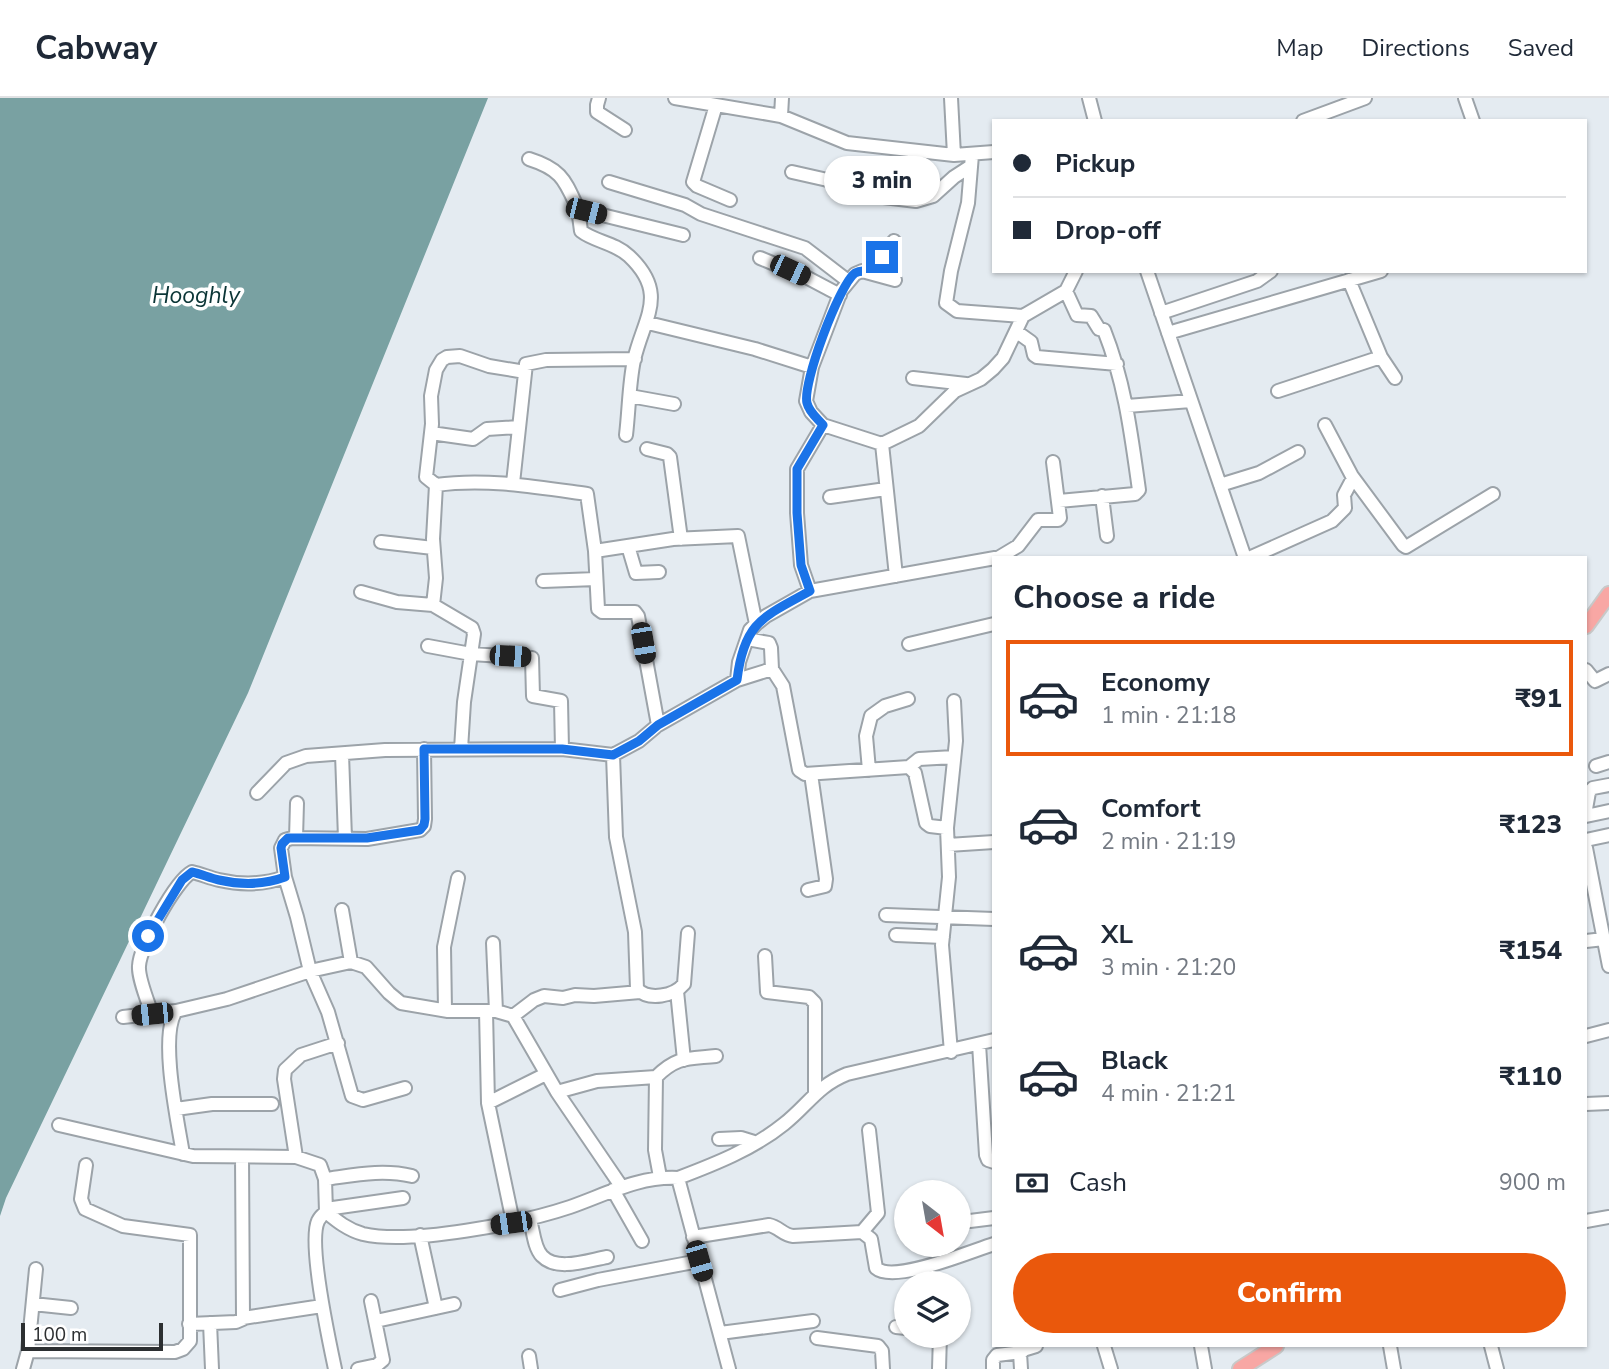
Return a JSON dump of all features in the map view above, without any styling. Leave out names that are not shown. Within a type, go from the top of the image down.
[{"type":"main road","points":[[1587,625],[1609,594]]},
{"type":"main road","points":[[1240,1369],[1274,1347]]},
{"type":"street","points":[[599,98],[597,112],[625,130]]},
{"type":"street","points":[[676,98],[722,103],[781,116],[847,143],[954,155],[971,161]]},
{"type":"street","points":[[781,116],[782,98]]},
{"type":"street","points":[[951,98],[954,155]]},
{"type":"street","points":[[1089,98],[1094,119]]},
{"type":"street","points":[[1310,119],[1366,98]]},
{"type":"street","points":[[1472,119],[1466,100],[1480,98]]},
{"type":"street","points":[[722,103],[693,182],[730,200]]},
{"type":"street","points":[[792,172],[832,181],[851,193],[916,201],[933,196],[971,161],[992,153]]},
{"type":"street","points":[[529,159],[551,166],[564,180],[580,213],[582,231],[626,254],[647,278],[651,290],[648,323],[635,359],[626,435]]},
{"type":"street","points":[[971,161],[968,203],[946,303],[957,311],[1023,316],[1066,291],[1075,273]]},
{"type":"street","points":[[609,182],[685,205],[701,214],[805,248],[848,281]]},
{"type":"street","points":[[580,213],[586,211],[683,234]]},
{"type":"street","points":[[871,272],[894,241]]},
{"type":"street","points":[[760,258],[840,295]]},
{"type":"street","points":[[895,280],[862,271],[848,281],[840,295],[812,367],[806,401],[811,412],[823,425],[881,444],[919,426],[955,391],[981,379],[993,369],[1003,358],[1023,316]]},
{"type":"street","points":[[1148,273],[1246,556]]},
{"type":"street","points":[[1161,313],[1257,281],[1267,273]]},
{"type":"street","points":[[1168,333],[1374,273]]},
{"type":"street","points":[[1349,280],[1381,357],[1395,378]]},
{"type":"street","points":[[1059,501],[1135,494],[1139,490],[1127,407],[1117,364],[1104,330],[1099,329],[1091,316],[1077,315],[1066,291]]},
{"type":"street","points":[[648,323],[755,349],[812,367]]},
{"type":"street","points":[[1017,332],[1031,342],[1037,357],[1117,364]]},
{"type":"street","points":[[525,372],[489,366],[460,356],[442,360],[436,370],[431,396],[431,433],[426,478],[436,485],[455,482],[513,483],[587,494],[596,551],[598,611],[635,612],[638,616],[658,725]]},
{"type":"street","points":[[1278,391],[1381,357]]},
{"type":"street","points":[[513,483],[526,364],[635,359]]},
{"type":"street","points":[[913,378],[967,384]]},
{"type":"street","points":[[630,396],[674,404]]},
{"type":"street","points":[[1127,407],[1191,401]]},
{"type":"street","points":[[810,591],[801,565],[797,469],[823,425]]},
{"type":"street","points":[[1325,425],[1352,476],[1406,547],[1493,494]]},
{"type":"street","points":[[431,433],[473,439],[487,429],[519,428]]},
{"type":"street","points":[[881,444],[896,576]]},
{"type":"street","points":[[647,449],[670,457],[681,539]]},
{"type":"street","points":[[1220,485],[1259,473],[1298,452]]},
{"type":"street","points":[[1000,556],[1018,546],[1038,520],[1058,520],[1060,517],[1053,462]]},
{"type":"street","points":[[1251,556],[1341,514],[1346,504],[1345,495],[1353,481],[1352,476]]},
{"type":"street","points":[[433,605],[436,578],[433,548],[436,485]]},
{"type":"street","points":[[830,497],[886,489]]},
{"type":"street","points":[[1102,496],[1107,536]]},
{"type":"street","points":[[596,551],[681,539],[738,536],[756,624]]},
{"type":"street","points":[[381,542],[433,548]]},
{"type":"street","points":[[628,547],[636,573],[659,572]]},
{"type":"street","points":[[737,680],[739,662],[756,624],[765,616],[810,591],[992,559]]},
{"type":"street","points":[[543,581],[596,579]]},
{"type":"street","points":[[360,592],[397,602],[433,605],[469,624],[474,634],[464,702],[461,748]]},
{"type":"street","points":[[909,645],[992,624]]},
{"type":"street","points":[[747,639],[769,643],[772,668],[782,686],[799,770],[804,774],[909,767],[919,759],[954,757]]},
{"type":"street","points":[[428,646],[471,654],[532,658],[533,696],[561,701],[562,749]]},
{"type":"street","points":[[257,793],[286,763],[295,758],[461,748],[562,749],[613,755],[639,741],[658,725],[737,680],[772,668]]},
{"type":"street","points":[[1587,671],[1595,681],[1609,674]]},
{"type":"street","points":[[869,770],[866,736],[871,716],[885,706],[908,699]]},
{"type":"street","points":[[951,1052],[943,937],[949,877],[947,828],[954,757],[954,701]]},
{"type":"street","points":[[405,1088],[363,1100],[355,1099],[350,1091],[322,995],[310,971],[298,917],[285,877],[282,844],[288,838],[389,836],[422,828],[425,819],[424,749]]},
{"type":"street","points":[[342,754],[345,838]]},
{"type":"street","points":[[613,755],[616,837],[635,932],[637,989],[640,992],[657,995],[677,991],[684,984],[688,933]]},
{"type":"street","points":[[909,767],[915,772],[926,823],[947,828]]},
{"type":"street","points":[[808,890],[825,886],[826,879],[811,774]]},
{"type":"street","points":[[1587,800],[1588,792],[1593,788],[1609,785]]},
{"type":"street","points":[[296,838],[297,803]]},
{"type":"street","points":[[1587,816],[1609,811]]},
{"type":"street","points":[[1587,841],[1609,835]]},
{"type":"street","points":[[948,845],[992,842]]},
{"type":"street","points":[[1587,861],[1592,914],[1604,939],[1608,958]]},
{"type":"street","points":[[152,1014],[139,974],[139,964],[148,936],[182,880],[192,872],[228,882],[253,884],[285,877]]},
{"type":"street","points":[[445,1010],[444,947],[458,878]]},
{"type":"street","points":[[342,910],[351,962]]},
{"type":"street","points":[[886,915],[992,919]]},
{"type":"street","points":[[896,935],[943,937]]},
{"type":"street","points":[[1587,941],[1604,939]]},
{"type":"street","points":[[494,943],[488,1103],[513,1223]]},
{"type":"street","points":[[765,956],[767,992],[809,997],[815,1003],[815,1094]]},
{"type":"street","points":[[123,1017],[176,1011],[227,999],[310,971],[351,962],[366,967],[388,993],[401,1003],[445,1010],[491,1011],[513,1016],[557,1093],[617,1188],[642,1241]]},
{"type":"street","points":[[677,991],[684,1060]]},
{"type":"street","points":[[513,1016],[544,996],[563,998],[640,992]]},
{"type":"street","points":[[176,1011],[172,1020],[170,1058],[183,1154]]},
{"type":"street","points":[[1587,1036],[1609,1030]]},
{"type":"street","points":[[59,1125],[207,1158],[296,1157],[320,1165],[323,1169],[326,1211],[350,1230],[361,1234],[420,1235],[513,1223],[617,1188],[660,1177],[678,1178],[723,1161],[782,1126],[824,1085],[847,1074],[992,1041]]},
{"type":"street","points":[[296,1157],[284,1079],[285,1070],[301,1055],[338,1043]]},
{"type":"street","points":[[979,1044],[986,1155],[992,1161]]},
{"type":"street","points":[[557,1093],[597,1081],[656,1077],[669,1064],[716,1056]]},
{"type":"street","points":[[488,1103],[546,1074]]},
{"type":"street","points":[[656,1077],[655,1150],[660,1177]]},
{"type":"street","points":[[1587,1104],[1609,1103]]},
{"type":"street","points":[[176,1109],[212,1104],[272,1104]]},
{"type":"street","points":[[862,1232],[878,1213],[869,1130]]},
{"type":"street","points":[[719,1139],[741,1138],[754,1142]]},
{"type":"street","points":[[243,1157],[243,1319]]},
{"type":"street","points":[[28,1352],[175,1352],[188,1346],[190,1235],[123,1226],[85,1209],[81,1199],[86,1165]]},
{"type":"street","points":[[325,1179],[380,1171],[412,1176]]},
{"type":"street","points":[[678,1178],[729,1369]]},
{"type":"street","points":[[335,1369],[322,1306],[316,1233],[319,1218],[326,1211],[402,1198]]},
{"type":"street","points":[[1587,1221],[1609,1217]]},
{"type":"street","points":[[971,1221],[992,1218]]},
{"type":"street","points":[[530,1219],[538,1249],[549,1261],[562,1264],[607,1257]]},
{"type":"street","points":[[693,1237],[769,1225],[779,1228],[785,1235],[793,1236],[862,1232],[872,1238],[876,1268],[883,1272],[912,1270],[992,1245]]},
{"type":"street","points":[[420,1235],[436,1308]]},
{"type":"street","points":[[559,1290],[699,1261]]},
{"type":"street","points":[[23,1369],[28,1352],[36,1269]]},
{"type":"street","points":[[358,1369],[377,1365],[383,1360],[371,1301]]},
{"type":"street","points":[[33,1304],[71,1308]]},
{"type":"street","points":[[376,1321],[454,1304]]},
{"type":"street","points":[[190,1324],[236,1322],[322,1306]]},
{"type":"street","points":[[720,1333],[813,1321]]},
{"type":"street","points":[[210,1323],[212,1369]]},
{"type":"street","points":[[817,1338],[878,1346],[882,1351],[883,1369]]},
{"type":"street","points":[[993,1369],[993,1360],[997,1355],[1021,1352],[1033,1347]]},
{"type":"street","points":[[1104,1347],[1111,1369]]},
{"type":"street","points":[[1201,1347],[1205,1369]]},
{"type":"street","points":[[1390,1347],[1394,1369]]},
{"type":"street","points":[[1491,1347],[1497,1369]]},
{"type":"street","points":[[939,1369],[940,1348]]},
{"type":"street","points":[[1021,1352],[1018,1358],[1021,1369]]},
{"type":"street","points":[[529,1356],[531,1369]]},
{"type":"water","name":"Hooghly","points":[[0,98],[488,98],[248,693],[6,1198],[0,1216]]},
{"type":"route","points":[[148,936],[182,880],[192,872],[228,882],[262,884],[285,877],[281,848],[288,838],[367,838],[420,830],[425,819],[424,749],[562,749],[613,755],[639,741],[658,725],[737,680],[739,662],[750,630],[765,616],[810,591],[801,565],[797,469],[823,425],[811,412],[806,401],[812,367],[841,291],[855,274],[862,271],[871,272],[882,257]]}]
